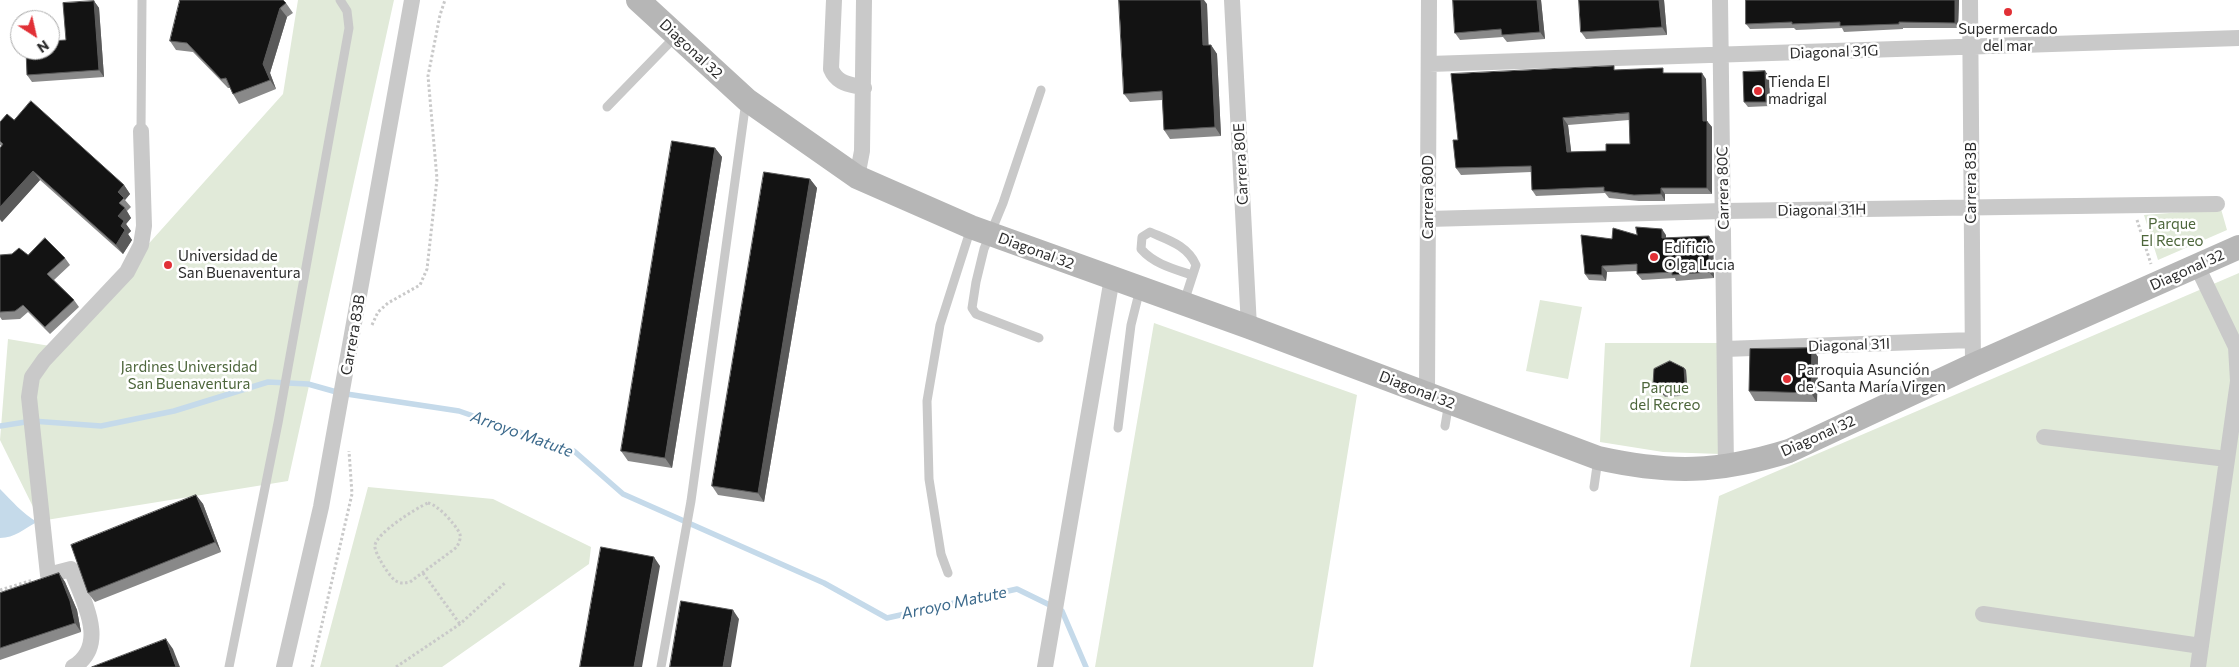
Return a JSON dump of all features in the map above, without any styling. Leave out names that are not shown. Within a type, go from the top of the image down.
[{"type":"street","name":"Carrera 83B","points":[[284,667],[321,507],[352,343],[412,0]]},
{"type":"street","name":"Diagonal 32","points":[[638,0],[747,100],[856,177],[981,231],[1249,327],[1598,458],[1640,467],[1683,470],[1726,467],[1758,461],[1789,451],[1972,365],[2239,247]]},
{"type":"street","points":[[834,0],[831,69],[834,77],[841,82],[864,88]]},
{"type":"street","points":[[856,177],[862,151],[864,0]]},
{"type":"street","name":"Carrera 80E","points":[[1232,0],[1249,327]]},
{"type":"street","name":"Carrera 80D","points":[[1427,393],[1429,0]]},
{"type":"street","name":"Carrera 80C","points":[[1720,0],[1726,467]]},
{"type":"street","name":"Carrera 83B","points":[[1970,0],[1972,365]]},
{"type":"street","name":"Diagonal 31G","points":[[1429,64],[2239,38]]},
{"type":"street","points":[[73,667],[84,659],[90,649],[93,634],[92,625],[71,569],[48,575],[29,397],[32,377],[44,360],[127,272],[141,245],[144,226],[141,131]]},
{"type":"street","name":"Diagonal 31H","points":[[1428,219],[1723,211],[2217,204]]},
{"type":"street","points":[[2198,266],[2236,347],[2238,381],[2198,667]]},
{"type":"street","points":[[1045,667],[1112,278]]},
{"type":"street","name":"Diagonal 31I","points":[[1725,350],[1972,340]]},
{"type":"street","points":[[2044,437],[2227,459]]},
{"type":"street","points":[[1983,614],[2201,646]]},
{"type":"lane","points":[[141,131],[142,0]]},
{"type":"lane","points":[[229,667],[278,423],[349,28],[346,11],[340,0]]},
{"type":"lane","points":[[607,106],[676,36]]},
{"type":"lane","points":[[948,573],[941,554],[929,479],[928,401],[940,325],[1041,90]]},
{"type":"lane","points":[[661,667],[691,501],[747,100]]},
{"type":"lane","points":[[981,231],[982,258],[972,308],[976,314],[1039,338]]},
{"type":"lane","points":[[1183,304],[1196,265],[1192,258],[1181,246],[1150,232],[1142,237],[1141,249],[1147,256],[1161,264],[1192,275]]},
{"type":"lane","points":[[1118,428],[1131,325],[1140,289]]},
{"type":"lane","points":[[1444,426],[1449,402]]},
{"type":"lane","points":[[1594,487],[1598,458]]},
{"type":"path","points":[[371,326],[378,312],[388,303],[420,285],[428,269],[437,179],[428,76],[440,15],[445,0]]},
{"type":"path","points":[[2132,205],[2158,283]]},
{"type":"path","points":[[312,667],[352,494],[349,447]]},
{"type":"path","points":[[428,503],[436,505],[460,532],[460,539],[457,547],[423,573],[410,582],[403,584],[395,581],[375,553],[374,546],[379,537],[419,506],[428,503]]},
{"type":"path","points":[[423,573],[460,624]]},
{"type":"path","points":[[0,590],[48,575]]},
{"type":"path","points":[[396,667],[460,624],[506,582]]},
{"type":"green space","name":"Jardines Universidad San Buenaventura","points":[[298,0],[394,0],[288,481],[40,521],[0,440],[8,339],[56,347],[283,94]]},
{"type":"green space","name":"Parque El Recreo","points":[[2221,209],[2227,230],[2158,260],[2144,215]]},
{"type":"green space","points":[[2239,273],[2239,667],[1690,667],[1719,496]]},
{"type":"green space","points":[[1540,300],[1582,307],[1568,379],[1526,371]]},
{"type":"green space","points":[[1154,323],[1357,395],[1313,667],[1095,667]]},
{"type":"green space","name":"Parque del Recreo","points":[[1605,343],[1720,343],[1720,454],[1663,452],[1600,442]]},
{"type":"green space","points":[[368,487],[493,499],[591,547],[589,564],[442,667],[320,667]]},
{"type":"water","points":[[0,489],[22,511],[37,522],[15,535],[0,538]]},
{"type":"building","points":[[180,0],[283,0],[286,3],[280,8],[263,64],[270,80],[233,94],[226,78],[221,79],[187,43],[170,41]]},
{"type":"building","points":[[1119,0],[1201,0],[1203,45],[1211,45],[1215,127],[1164,130],[1162,91],[1124,94]]},
{"type":"building","points":[[1453,0],[1537,0],[1540,32],[1502,35],[1501,29],[1455,33]]},
{"type":"building","points":[[1579,0],[1659,0],[1662,27],[1581,32]]},
{"type":"building","points":[[1746,0],[1955,0],[1955,23],[1899,22],[1899,24],[1840,26],[1840,22],[1746,24]]},
{"type":"building","points":[[94,1],[99,70],[27,75],[26,60],[60,60],[60,40],[66,40],[63,3]]},
{"type":"building","points":[[1614,66],[1614,70],[1663,68],[1663,73],[1702,73],[1703,121],[1707,121],[1707,188],[1661,188],[1661,194],[1634,195],[1604,191],[1604,187],[1532,190],[1531,166],[1456,168],[1453,140],[1458,140],[1451,74]],"holes":[[[1629,113],[1630,144],[1606,144],[1606,151],[1567,152],[1563,118]]]},
{"type":"building","name":"Tienda El madrigal","points":[[1765,71],[1766,102],[1744,102],[1743,72]]},
{"type":"building","points":[[31,101],[124,185],[118,192],[124,198],[119,203],[125,208],[118,216],[124,221],[121,226],[125,230],[116,245],[33,171],[0,207],[0,148],[3,144],[0,141],[0,122],[7,114],[14,120]]},
{"type":"building","points":[[672,141],[715,148],[665,458],[621,451]]},
{"type":"building","points":[[764,172],[810,179],[758,493],[712,486]]},
{"type":"building","points":[[1636,227],[1662,229],[1662,238],[1709,236],[1709,272],[1672,275],[1672,272],[1637,274],[1637,264],[1602,266],[1602,275],[1585,274],[1581,235],[1612,239],[1613,228],[1637,235]]},
{"type":"building","points":[[45,238],[65,258],[47,274],[74,300],[45,327],[23,305],[15,311],[0,312],[0,255],[12,254],[19,248],[28,255]]},
{"type":"building","name":"Parroquia Asunción de Santa María Virgen","points":[[1812,348],[1811,393],[1749,391],[1750,349]]},
{"type":"building","points":[[1670,361],[1684,368],[1685,382],[1678,393],[1664,395],[1653,384],[1654,369]]},
{"type":"building","points":[[196,495],[215,542],[88,593],[71,545]]},
{"type":"building","points":[[601,547],[654,557],[634,667],[580,667]]},
{"type":"building","points":[[59,573],[70,601],[75,623],[0,648],[0,593]]},
{"type":"building","points":[[681,601],[733,610],[723,667],[670,667]]},
{"type":"building","points":[[166,639],[176,667],[92,667]]},
{"type":"waterway","name":"Arroyo Matute","points":[[0,426],[32,421],[101,426],[174,411],[268,382],[308,384],[340,393],[459,411],[574,451],[623,494],[824,583],[887,618],[1017,589],[1062,611],[1086,667]]},
{"type":"place","name":"Supermercado del mar","points":[[2008,12]]},
{"type":"place","name":"Tienda El madrigal","points":[[1758,91]]},
{"type":"place","name":"Edificio Olga Lucia","points":[[1654,257]]},
{"type":"place","name":"Universidad de San Buenaventura","points":[[168,265]]},
{"type":"place","name":"Parroquia Asunción de Santa María Virgen","points":[[1787,379]]}]
